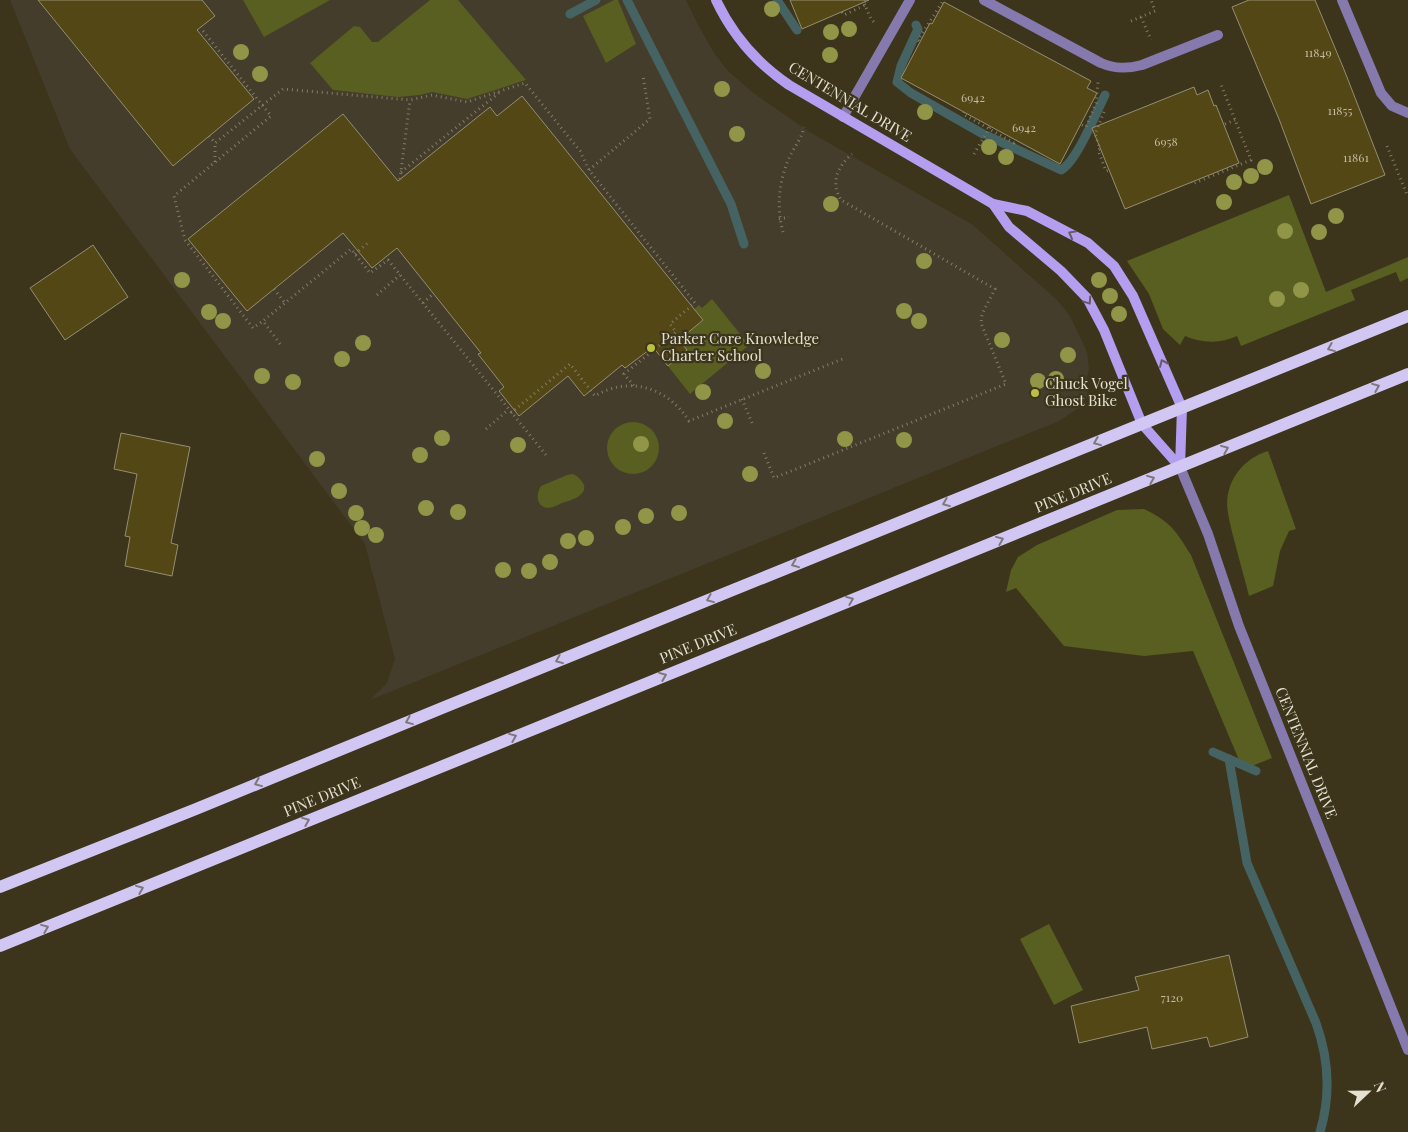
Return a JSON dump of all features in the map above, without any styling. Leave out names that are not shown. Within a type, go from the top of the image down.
[{"type":"main road","points":[[0,887],[205,806],[1408,316]]},
{"type":"main road","name":"PINE DRIVE","points":[[0,946],[1408,374]]},
{"type":"street","name":"CENTENNIAL DRIVE","points":[[716,0],[731,28],[743,43],[767,68],[789,85],[993,204],[1027,211],[1095,247],[1114,266],[1133,296],[1182,408],[1180,467]]},
{"type":"street","points":[[843,117],[910,0]]},
{"type":"street","points":[[984,0],[1101,63],[1118,68],[1131,68],[1142,65],[1218,35]]},
{"type":"street","points":[[1342,0],[1381,92],[1392,106],[1408,113]]},
{"type":"street","name":"CENTENNIAL DRIVE","points":[[993,204],[1009,227],[1061,271],[1086,298],[1104,330],[1142,424],[1180,467],[1208,534],[1239,626],[1408,1050]]},
{"type":"path","points":[[868,0],[863,2],[875,23]]},
{"type":"path","points":[[1131,21],[1155,11],[1151,0]]},
{"type":"path","points":[[919,41],[928,22],[943,1]]},
{"type":"path","points":[[842,12],[844,14],[865,6]]},
{"type":"path","points":[[1142,17],[1151,40]]},
{"type":"path","points":[[203,32],[271,116],[174,196],[185,240],[253,328],[351,250],[370,273],[388,260],[546,455]]},
{"type":"path","points":[[589,170],[650,119],[643,76]]},
{"type":"path","points":[[1082,125],[1086,127],[1094,107],[1098,82]]},
{"type":"path","points":[[1191,182],[1192,184],[1251,160],[1220,82]]},
{"type":"path","points":[[215,143],[283,89],[410,100],[432,96],[467,102],[526,83],[580,151],[589,170],[696,305],[670,324],[676,332],[624,374],[634,386]]},
{"type":"path","points":[[401,172],[503,90]]},
{"type":"path","points":[[400,179],[410,100]]},
{"type":"path","points":[[964,112],[963,114],[1014,143],[1015,139]]},
{"type":"path","points":[[1104,112],[1095,134],[1100,149],[1098,150],[1106,171],[1109,170]]},
{"type":"path","points":[[1225,124],[1235,120]]},
{"type":"path","points":[[783,232],[779,218],[781,181],[804,127]]},
{"type":"path","points":[[974,154],[989,128]]},
{"type":"path","points":[[210,136],[215,143],[215,163]]},
{"type":"path","points":[[1387,146],[1408,197]]},
{"type":"path","points":[[764,453],[774,478],[1006,384],[981,323],[982,314],[995,289],[841,200],[835,185],[836,175],[844,162],[852,154]]},
{"type":"path","points":[[779,218],[790,217]]},
{"type":"path","points":[[355,254],[370,241]]},
{"type":"path","points":[[377,295],[400,276]]},
{"type":"path","points":[[274,289],[285,303]]},
{"type":"path","points":[[423,303],[434,294]]},
{"type":"path","points":[[262,321],[280,344]]},
{"type":"path","points":[[486,429],[570,364],[596,396],[610,388],[634,386],[650,389],[669,397],[681,409],[689,421],[845,358]]},
{"type":"path","points":[[742,399],[752,423]]},
{"type":"shaded area","name":"Parker Core Knowledge Charter School","points":[[10,0],[686,0],[714,53],[728,71],[752,92],[811,133],[973,225],[1058,301],[1070,316],[1087,352],[1089,370],[1084,385],[1089,396],[1080,407],[1059,421],[370,700],[387,683],[395,659],[365,544],[70,149]]},
{"type":"green space","points":[[243,0],[330,0],[264,37]]},
{"type":"green space","points":[[430,0],[458,0],[526,80],[467,99],[432,92],[398,97],[333,90],[310,63],[354,26],[360,27],[372,42],[378,42]]},
{"type":"green space","points":[[614,0],[618,0],[636,44],[606,63],[583,16]]},
{"type":"green space","points":[[1289,195],[1326,292],[1408,257],[1408,278],[1400,282],[1396,272],[1351,290],[1355,300],[1241,346],[1237,336],[1231,339],[1211,342],[1185,336],[1180,345],[1163,329],[1149,294],[1127,261]]},
{"type":"green space","points":[[712,299],[749,345],[690,394],[657,352],[679,333],[674,326],[699,305],[702,308]]},
{"type":"green space","points":[[633,422],[643,424],[651,430],[657,438],[659,448],[657,458],[651,466],[643,472],[633,474],[623,472],[615,466],[609,458],[607,448],[609,438],[615,430],[623,424]]},
{"type":"green space","points":[[1268,451],[1296,529],[1289,531],[1280,551],[1273,586],[1249,596],[1229,517],[1228,493],[1231,483],[1242,467],[1258,455]]},
{"type":"green space","points":[[573,474],[583,483],[583,492],[574,499],[553,507],[543,507],[538,499],[541,486]]},
{"type":"green space","points":[[1144,509],[1166,522],[1181,539],[1191,555],[1272,758],[1252,766],[1239,760],[1193,651],[1144,656],[1064,646],[1016,588],[1006,592],[1011,570],[1018,557],[1037,545],[1117,510]]},
{"type":"green space","points":[[1049,924],[1083,990],[1054,1005],[1020,939]]},
{"type":"building","points":[[38,0],[202,0],[215,16],[197,30],[254,99],[173,166]]},
{"type":"building","points":[[790,0],[869,0],[802,29]]},
{"type":"building","points":[[1249,0],[1315,0],[1385,175],[1311,204],[1279,119],[1232,7]]},
{"type":"building","points":[[944,2],[1091,81],[1087,88],[1097,93],[1060,164],[901,78],[930,23],[932,24]]},
{"type":"building","points":[[1194,87],[1197,95],[1208,90],[1214,106],[1216,105],[1239,163],[1125,209],[1092,128]]},
{"type":"building","points":[[522,96],[703,320],[679,340],[687,350],[668,366],[653,347],[625,368],[622,365],[584,396],[568,376],[519,416],[499,391],[504,387],[478,354],[481,353],[397,248],[372,268],[343,233],[247,311],[188,239],[343,114],[398,181],[490,107],[497,116]]},
{"type":"building","points":[[93,245],[128,297],[65,340],[30,288]]},
{"type":"building","points":[[121,433],[190,447],[171,543],[178,545],[172,576],[125,566],[130,537],[125,536],[137,474],[114,469]]},
{"type":"building","points":[[1229,955],[1248,1037],[1210,1047],[1207,1037],[1152,1049],[1147,1027],[1079,1043],[1071,1006],[1139,990],[1135,977]]},
{"type":"waterway","points":[[570,14],[596,0]]},
{"type":"waterway","points":[[627,0],[731,204],[744,244]]},
{"type":"waterway","points":[[777,0],[797,30]]},
{"type":"waterway","points":[[916,25],[918,29],[901,66],[897,82],[911,93],[983,134]]},
{"type":"waterway","points":[[988,136],[1061,170],[1080,147],[1105,95]]},
{"type":"waterway","points":[[1213,752],[1256,771]]},
{"type":"waterway","points":[[1229,759],[1247,863],[1316,1023],[1324,1050],[1327,1091],[1324,1118],[1320,1132]]},
{"type":"place","name":"Parker Core Knowledge Charter School","points":[[651,348]]},
{"type":"place","name":"Chuck Vogel Ghost Bike","points":[[1035,393]]}]
